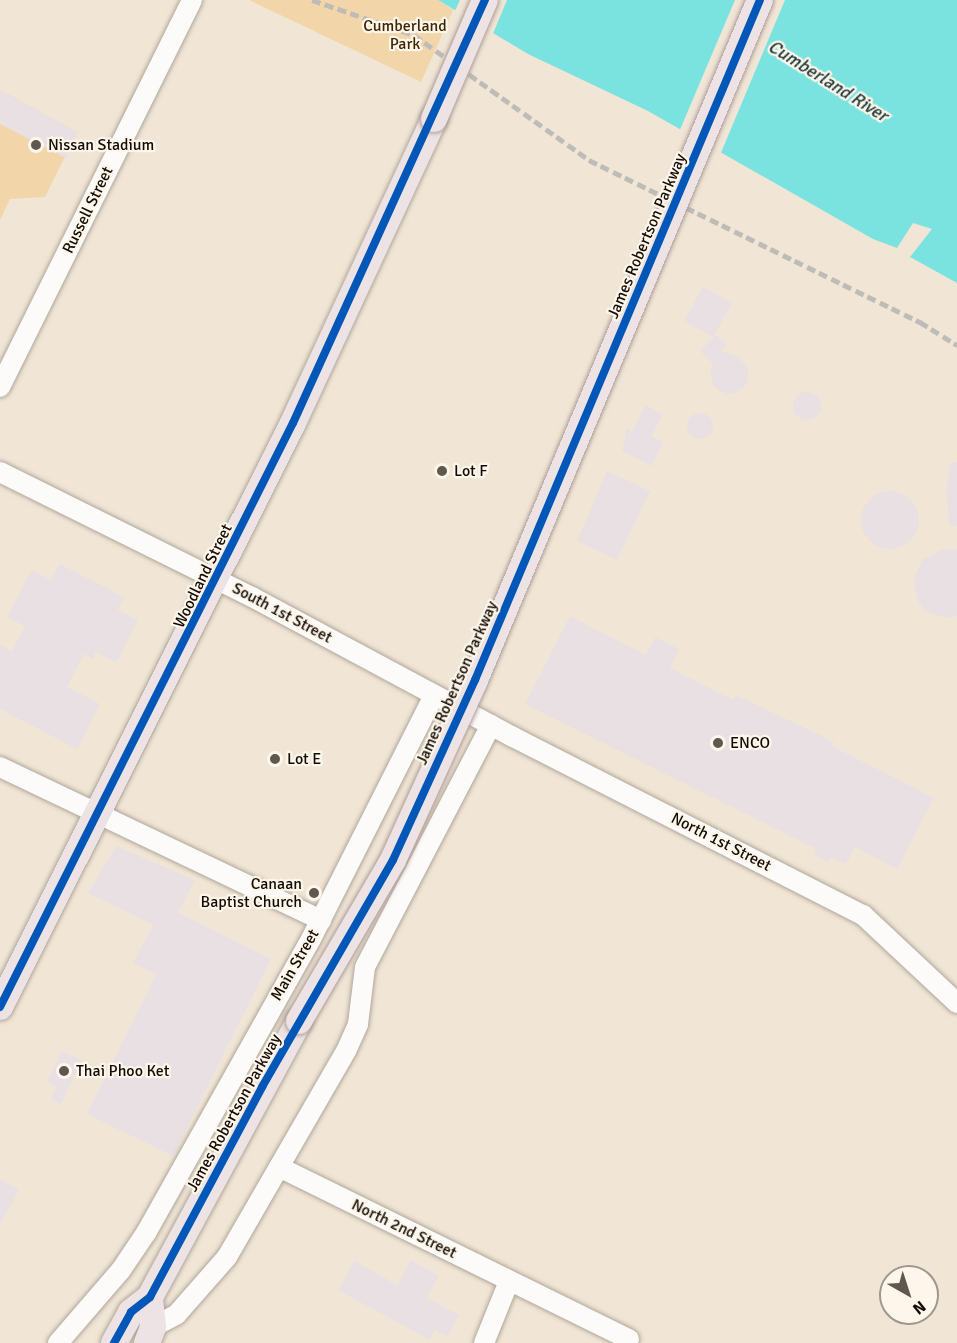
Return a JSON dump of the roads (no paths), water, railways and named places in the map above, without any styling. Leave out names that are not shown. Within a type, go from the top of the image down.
[{"type":"main road","name":"Woodland Street","points":[[0,1007],[217,580],[434,119],[485,0]]},
{"type":"main road","name":"James Robertson Parkway","points":[[114,1343],[131,1312],[150,1297],[299,1021],[393,860],[474,680],[760,0]]},
{"type":"main road","points":[[150,1297],[150,1335]]},
{"type":"street","name":"Russell Street","points":[[0,387],[192,0]]},
{"type":"street","name":"South 1st Street","points":[[0,472],[217,580],[464,711]]},
{"type":"street","name":"Main Street","points":[[58,1343],[142,1240],[321,920],[434,695]]},
{"type":"street","name":"North 1st Street","points":[[464,711],[862,915],[957,1003]]},
{"type":"street","points":[[150,1335],[177,1314],[213,1276],[347,1049],[358,1024],[365,967],[491,725]]},
{"type":"street","points":[[0,767],[321,920]]},
{"type":"street","name":"North 2nd Street","points":[[279,1167],[629,1339]]},
{"type":"street","points":[[484,1343],[509,1281]]},
{"type":"water","name":"Cumberland River","points":[[438,0],[957,0],[957,283],[910,257],[932,229],[913,223],[897,248],[873,239],[648,111],[528,54]]},
{"type":"railway","points":[[312,0],[414,35],[589,160],[920,322],[957,345]]},
{"type":"place","name":"Nissan Stadium","points":[[36,145]]},
{"type":"place","name":"Lot F","points":[[442,471]]},
{"type":"place","name":"ENCO","points":[[718,743]]},
{"type":"place","name":"Lot E","points":[[275,759]]},
{"type":"place","name":"Canaan Baptist Church","points":[[314,893]]},
{"type":"place","name":"Thai Phoo Ket","points":[[64,1071]]},
{"type":"park label","name":"Cumberland Park","points":[[405,35]]}]
